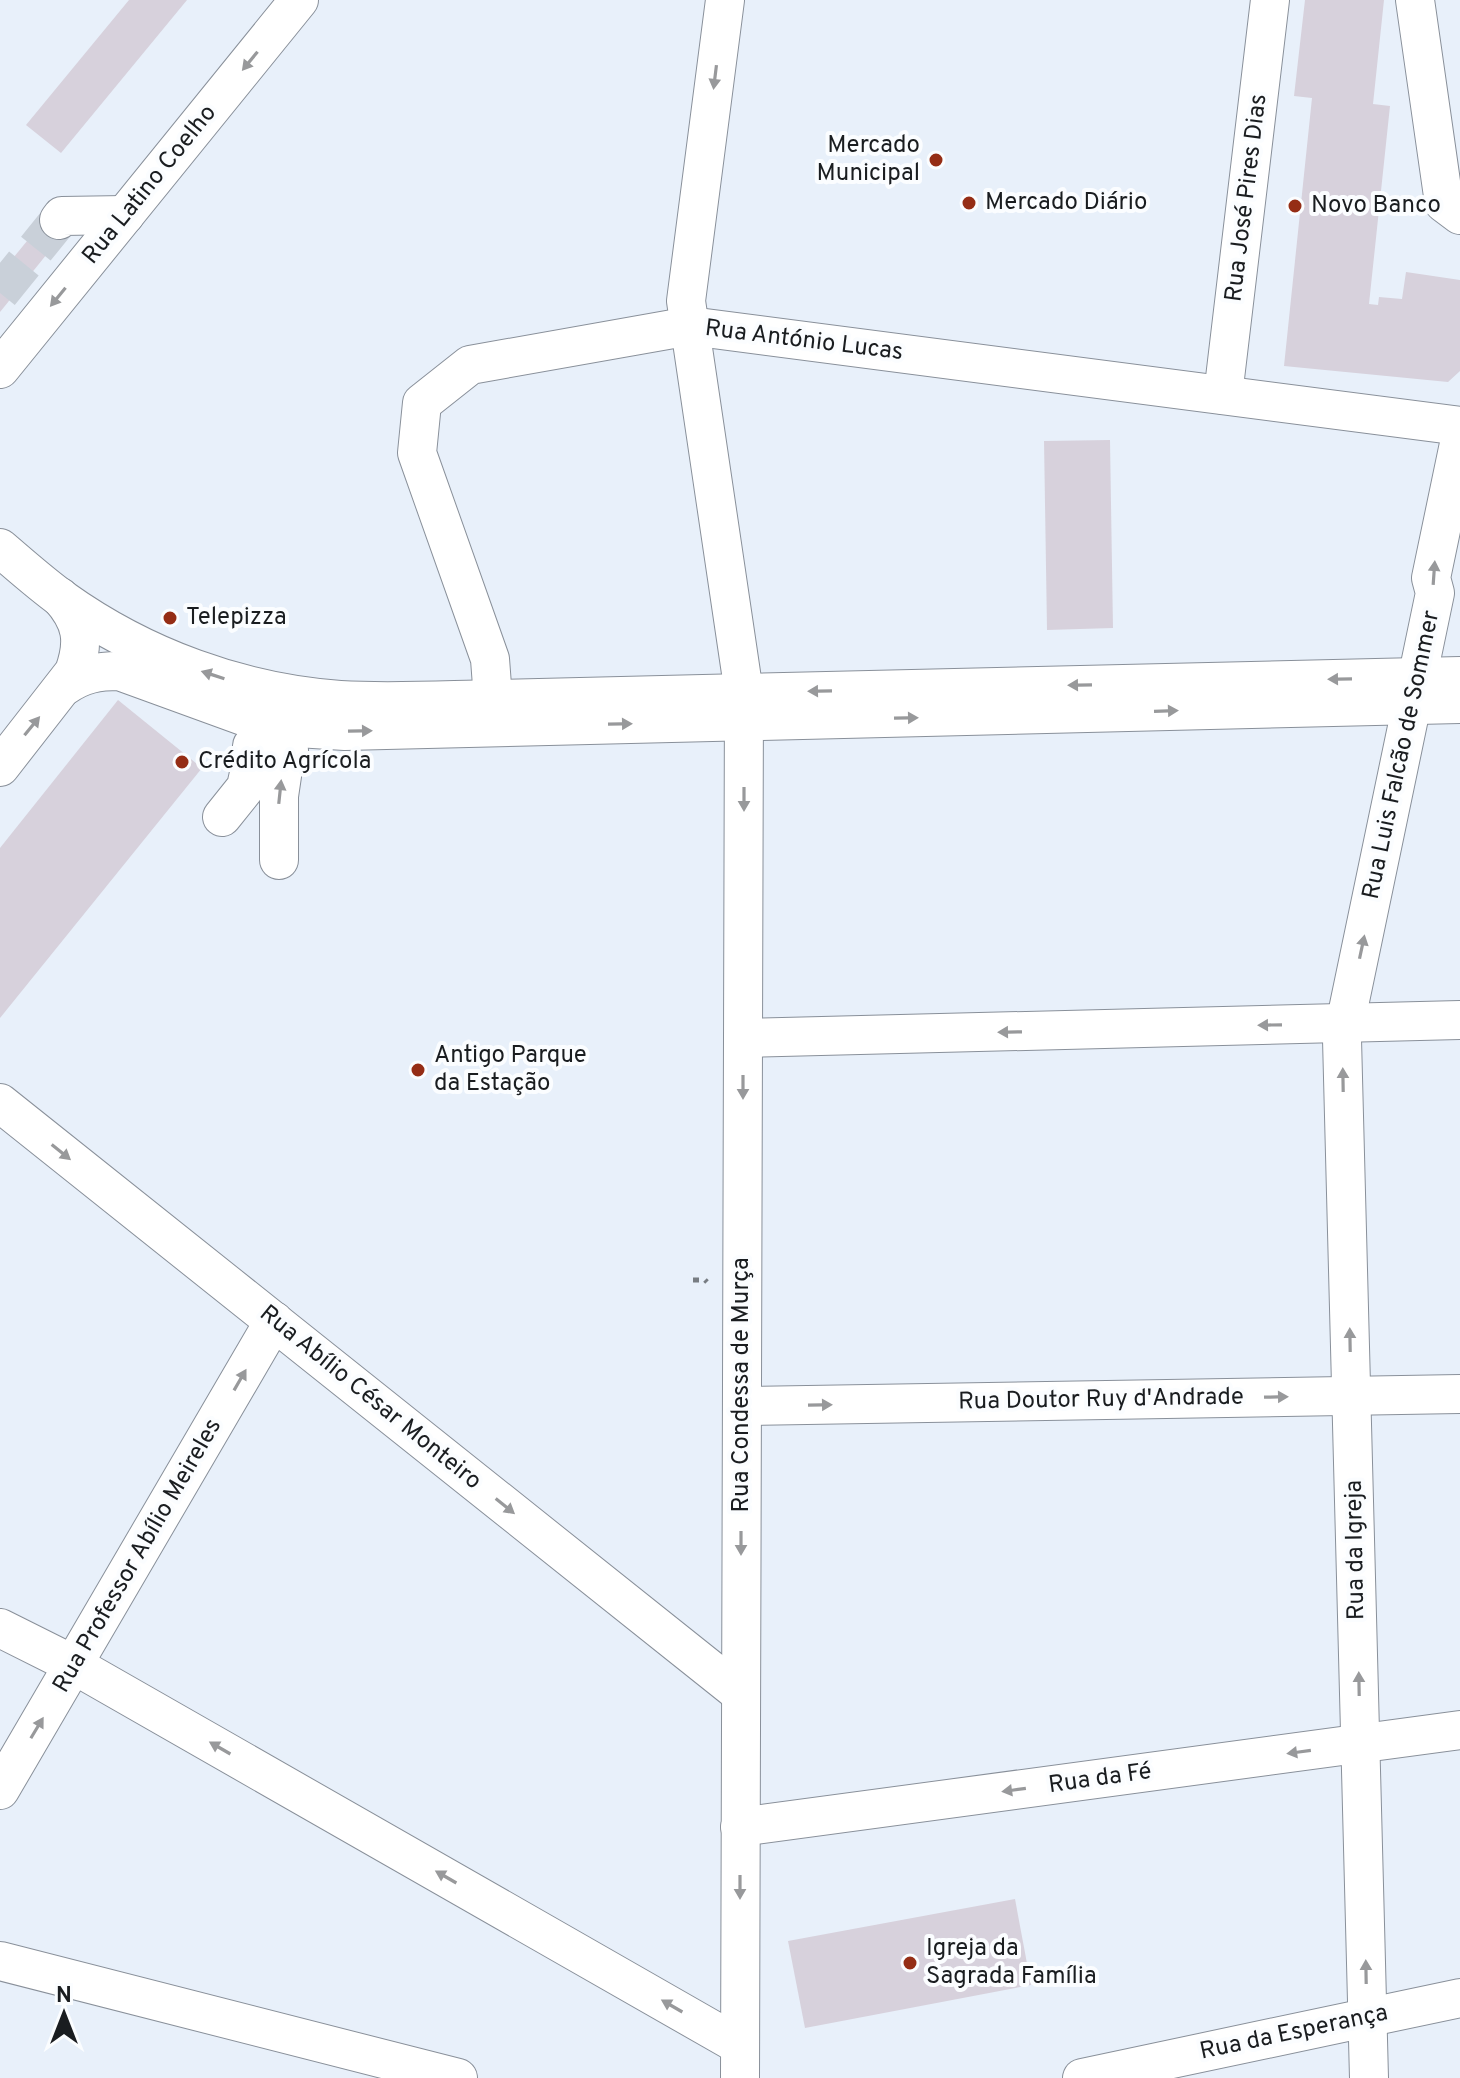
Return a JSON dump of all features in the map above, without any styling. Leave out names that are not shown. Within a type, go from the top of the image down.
[{"type":"street","name":"Rua Latino Coelho","points":[[0,369],[299,0]]},
{"type":"street","name":"Rua Condessa de Murça","points":[[725,0],[686,301],[744,707],[740,2061]]},
{"type":"street","name":"Rua José Pires Dias","points":[[1223,395],[1270,0]]},
{"type":"street","points":[[1415,0],[1444,203],[1460,215]]},
{"type":"street","points":[[59,220],[62,216],[125,215]]},
{"type":"street","name":"Rua António Lucas","points":[[493,699],[490,659],[417,453],[422,403],[470,365],[690,326],[1460,426]]},
{"type":"street","name":"Rua Luis Falcão de Sommer","points":[[1346,1023],[1435,593],[1431,578],[1460,439]]},
{"type":"street","points":[[0,548],[60,597],[133,642],[212,675],[253,687],[285,710],[345,731],[744,707],[1415,691],[1460,676]]},
{"type":"street","points":[[0,767],[65,686],[80,656],[78,624],[71,609],[60,597]]},
{"type":"street","points":[[65,686],[88,674],[119,671],[221,709],[285,710],[339,700],[493,699],[744,707]]},
{"type":"street","points":[[1415,691],[1460,704]]},
{"type":"street","points":[[222,817],[246,787],[252,746],[285,710]]},
{"type":"street","points":[[279,860],[279,796],[289,750],[285,710]]},
{"type":"street","points":[[743,1038],[1460,1020]]},
{"type":"street","name":"Rua da Igreja","points":[[1346,1023],[1342,1039],[1369,2078]]},
{"type":"street","name":"Rua Abílio César Monteiro","points":[[0,1103],[741,1694]]},
{"type":"street","name":"Rua Professor Abílio Meireles","points":[[0,1790],[274,1321]]},
{"type":"street","name":"Rua Doutor Ruy d'Andrade","points":[[742,1406],[1460,1394]]},
{"type":"street","points":[[0,1628],[74,1665],[740,2061]]},
{"type":"street","name":"Rua da Fé","points":[[740,1827],[1460,1730]]},
{"type":"street","points":[[0,1961],[458,2078]]},
{"type":"street","name":"Rua da Esperança","points":[[1082,2078],[1460,1998]]},
{"type":"building","points":[[129,0],[187,0],[61,153],[26,125]]},
{"type":"building","points":[[1305,0],[1384,0],[1373,104],[1390,106],[1369,304],[1378,305],[1379,297],[1402,299],[1406,272],[1460,280],[1460,371],[1448,382],[1284,366],[1312,98],[1294,96]]},
{"type":"building","points":[[50,213],[68,228],[0,312],[0,274]]},
{"type":"building","points":[[1110,440],[1113,628],[1047,630],[1044,441]]},
{"type":"building","points":[[118,700],[202,768],[0,1018],[0,848]]},
{"type":"building","name":"Igreja da Sagrada Família","points":[[1015,1899],[1031,1985],[805,2028],[788,1941]]},
{"type":"tunnel","points":[[0,293],[59,220]]},
{"type":"place","name":"Mercado Municipal","points":[[936,160]]},
{"type":"place","name":"Mercado Diário","points":[[969,203]]},
{"type":"place","name":"Novo Banco","points":[[1295,206]]},
{"type":"place","name":"Telepizza","points":[[170,618]]},
{"type":"place","name":"Crédito Agrícola","points":[[182,762]]},
{"type":"place","name":"Antigo Parque da Estação","points":[[418,1070]]},
{"type":"place","name":"Igreja da Sagrada Família","points":[[910,1963]]}]
